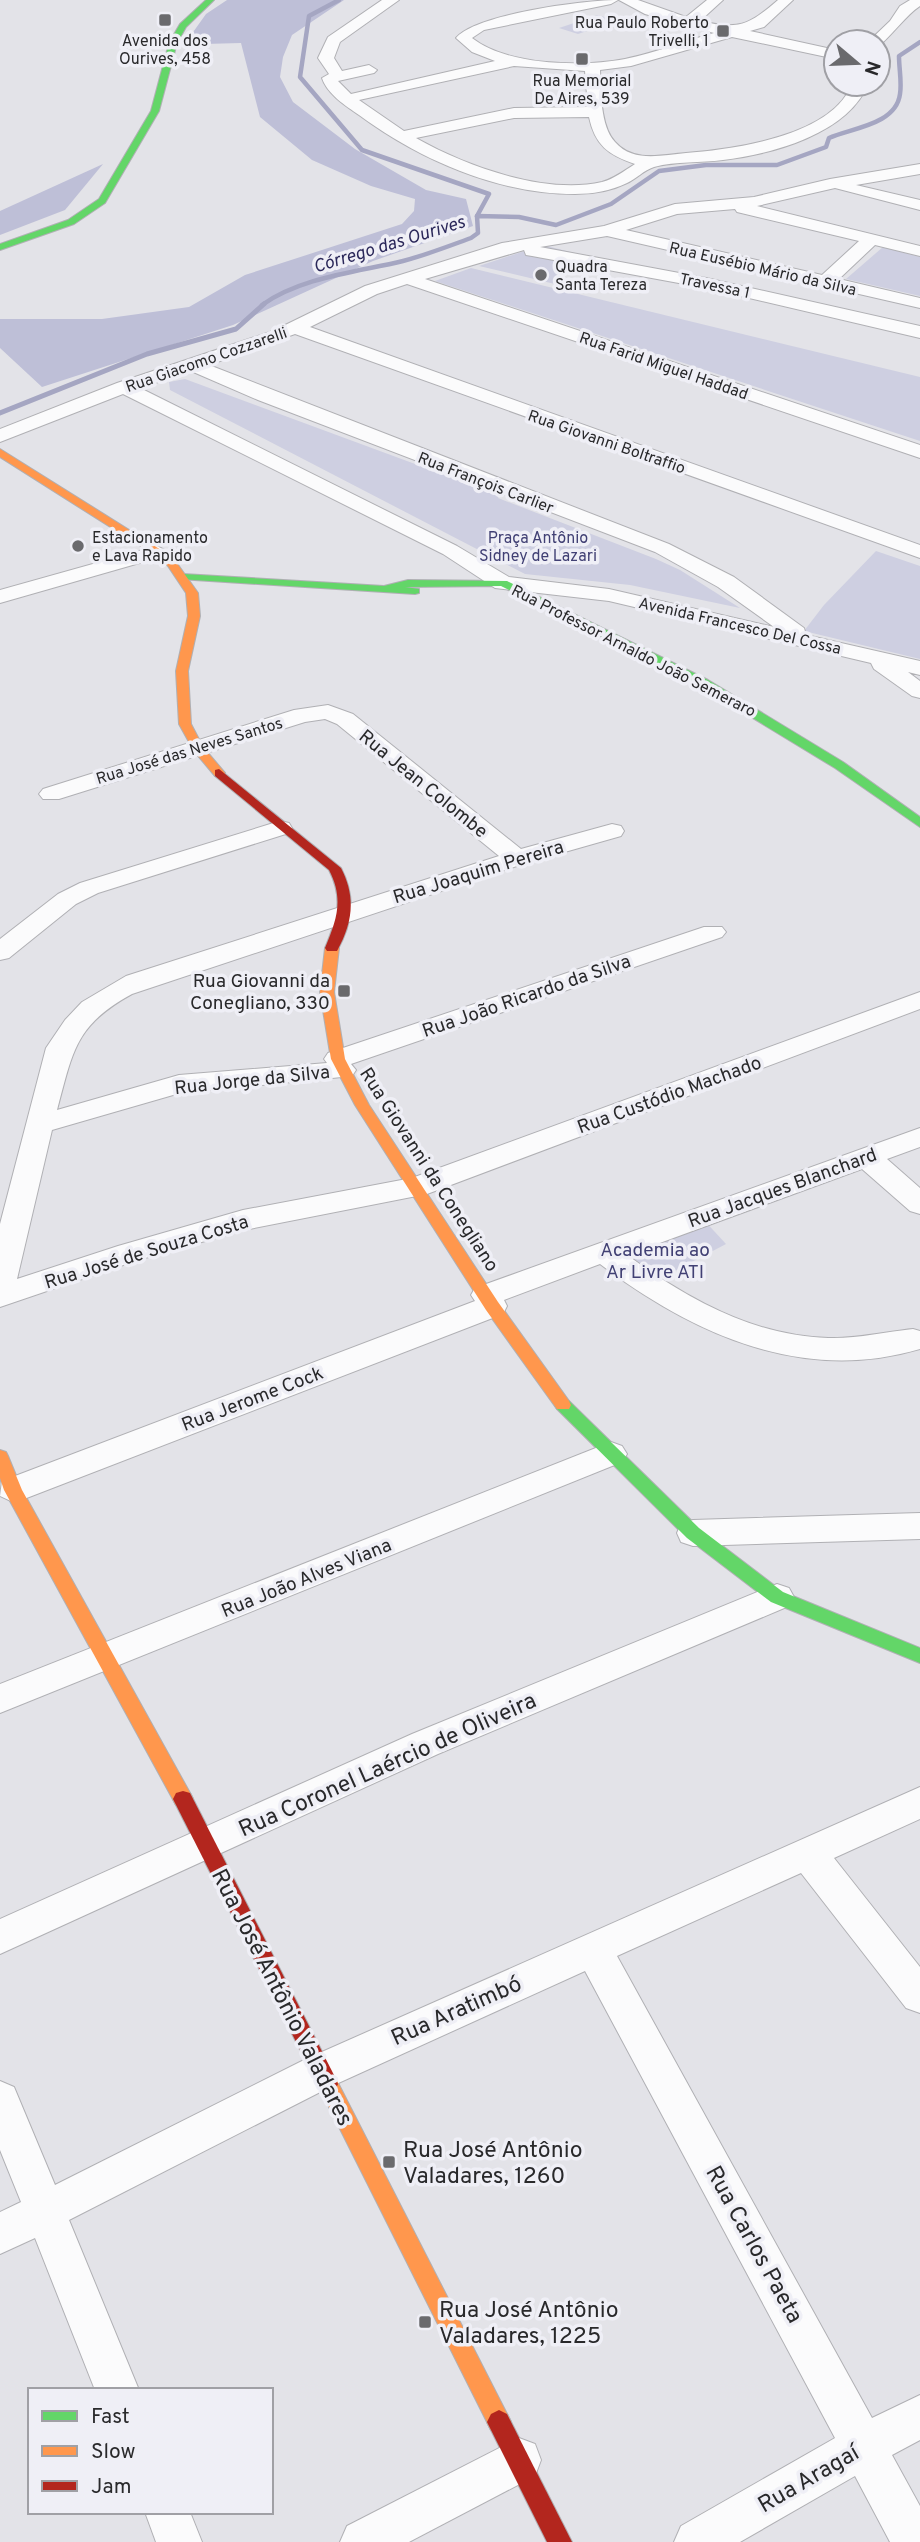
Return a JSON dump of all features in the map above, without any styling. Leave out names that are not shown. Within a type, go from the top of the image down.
[{"type":"street","points":[[0,247],[71,222],[102,201],[155,111],[173,43],[183,26],[210,0]]},
{"type":"street","points":[[338,76],[326,58],[333,40],[392,0]]},
{"type":"street","points":[[524,62],[481,51],[463,37],[479,27],[611,0]]},
{"type":"street","points":[[626,0],[659,14],[689,22],[822,52]]},
{"type":"street","points":[[689,22],[716,0]]},
{"type":"street","points":[[357,96],[478,68],[524,62],[592,66],[626,63],[759,24],[786,0]]},
{"type":"street","points":[[891,28],[905,9],[920,0]]},
{"type":"street","points":[[592,66],[603,137],[610,148],[648,163]]},
{"type":"street","points":[[369,70],[330,78],[334,86],[400,137],[468,170],[547,187],[610,184],[648,163],[733,154],[785,139],[840,113],[855,98]]},
{"type":"street","points":[[400,137],[514,113],[597,111]]},
{"type":"street","points":[[607,231],[675,209],[754,202],[830,184],[920,169]]},
{"type":"street","points":[[830,184],[920,205]]},
{"type":"street","points":[[725,204],[920,251]]},
{"type":"street","name":"Rua Giacomo Cozzarelli","points":[[0,436],[124,387],[295,328],[347,300],[408,279],[530,241],[607,231]]},
{"type":"street","name":"Rua Eusébio Mário da Silva","points":[[607,231],[920,303]]},
{"type":"street","points":[[825,282],[872,239]]},
{"type":"street","name":"Travessa 1","points":[[508,247],[668,275],[920,332]]},
{"type":"street","name":"Rua Farid Miguel Haddad","points":[[408,279],[920,452]]},
{"type":"street","name":"Rua Giovanni Boltraffio","points":[[295,328],[920,552]]},
{"type":"street","name":"Rua François Carlier","points":[[193,365],[265,396],[662,548],[726,582],[804,640]]},
{"type":"street","name":"Rua Professor Arnaldo João Semeraro","points":[[124,387],[450,550],[512,588],[603,631],[715,690],[831,759],[920,823]]},
{"type":"street","points":[[0,452],[157,552],[183,577],[192,593],[194,616],[181,671],[182,701],[185,723],[198,748],[226,782],[334,869],[346,888],[346,913],[135,982],[88,1008],[71,1028],[60,1048],[41,1124],[11,1189],[0,1289]]},
{"type":"street","points":[[450,550],[467,586]]},
{"type":"street","points":[[0,597],[157,552]]},
{"type":"street","name":"Avenida Francesco Del Cossa","points":[[183,577],[389,587],[411,591],[467,586],[512,588],[563,597],[609,595],[920,668]]},
{"type":"street","points":[[871,656],[920,691]]},
{"type":"street","name":"Rua José das Neves Santos","points":[[51,794],[302,715],[328,712]]},
{"type":"street","name":"Rua Jean Colombe","points":[[328,712],[345,719],[517,858]]},
{"type":"street","points":[[0,952],[67,899],[89,888],[280,828]]},
{"type":"street","name":"Rua Joaquim Pereira","points":[[346,913],[517,858],[612,831]]},
{"type":"street","name":"Rua Giovanni da Conegliano","points":[[346,913],[331,950],[327,992],[340,1064],[489,1301],[566,1409],[693,1533],[777,1597],[920,1656]]},
{"type":"street","name":"Rua João Ricardo da Silva","points":[[340,1064],[713,932]]},
{"type":"street","name":"Rua Custódio Machado","points":[[417,1187],[920,1000]]},
{"type":"street","name":"Rua Jorge da Silva","points":[[41,1124],[179,1084],[340,1064]]},
{"type":"street","name":"Rua Jacques Blanchard","points":[[489,1301],[701,1215],[920,1137]]},
{"type":"street","points":[[866,1157],[920,1204]]},
{"type":"street","name":"Rua José de Souza Costa","points":[[0,1296],[141,1249],[243,1220],[417,1187]]},
{"type":"street","points":[[605,1253],[685,1304],[761,1340],[829,1349],[913,1340]]},
{"type":"street","name":"Rua Jerome Cock","points":[[13,1490],[489,1301]]},
{"type":"street","name":"Rua João Alves Viana","points":[[0,1699],[611,1454]]},
{"type":"street","name":"Rua José Antônio Valadares","points":[[0,1456],[13,1490],[103,1659],[207,1844],[320,2072],[561,2542]]},
{"type":"street","points":[[693,1533],[920,1527]]},
{"type":"street","name":"Rua Coronel Laércio de Oliveira","points":[[0,1937],[425,1744],[777,1597]]},
{"type":"street","name":"Rua Aratimbó","points":[[0,2234],[320,2072],[920,1802]]},
{"type":"street","points":[[807,1852],[920,1996]]},
{"type":"street","name":"Rua Carlos Paeta","points":[[592,1948],[915,2542]]},
{"type":"street","points":[[0,2100],[116,2388]]},
{"type":"street","name":"Rua Aragaí","points":[[697,2542],[864,2445],[920,2417]]},
{"type":"street","points":[[363,2542],[519,2460]]},
{"type":"street","points":[[168,2514],[179,2542]]},
{"type":"green space","points":[[598,15],[617,21],[578,34],[559,28]]},
{"type":"green space","name":"Quadra Santa Tereza","points":[[543,245],[602,260],[605,264],[586,266],[578,263],[555,284],[479,266]]},
{"type":"green space","points":[[883,247],[920,257],[920,296],[846,279]]},
{"type":"green space","points":[[471,268],[920,377],[920,441],[435,281]]},
{"type":"green space","name":"Praça Antônio Sidney de Lazari","points":[[185,379],[499,495],[498,498],[656,559],[680,570],[740,608],[630,585],[525,574],[170,390],[169,382]]},
{"type":"green space","points":[[876,551],[920,566],[920,659],[804,631],[824,605]]},
{"type":"green space","name":"Academia ao Ar Livre ATI","points":[[702,1218],[726,1244],[652,1283],[613,1257]]},
{"type":"shaded area","points":[[227,0],[344,0],[292,35],[283,57],[280,77],[293,102],[355,149],[426,190],[466,199],[473,226],[373,261],[233,325],[42,387],[0,348],[0,319],[102,319],[189,307],[245,275],[402,224],[414,211],[415,199],[371,186],[312,160],[260,117],[241,43],[204,44],[191,35],[206,14]]},
{"type":"shaded area","points":[[103,164],[65,210],[0,235],[0,211]]},
{"type":"waterway","points":[[339,0],[309,16],[300,77],[362,150],[489,194],[477,216]]},
{"type":"waterway","name":"Córrego das Ourives","points":[[477,216],[519,217],[556,225],[611,204],[659,171],[706,165],[777,165],[826,147],[829,138],[871,124],[890,113],[900,94],[899,56],[920,42]]},
{"type":"waterway","name":"Córrego das Ourives","points":[[262,305],[312,282],[403,261],[471,238],[478,233],[477,216]]},
{"type":"waterway","name":"Córrego das Ourives","points":[[0,413],[147,354],[236,329],[264,304]]},
{"type":"traffic: fast","points":[[0,247],[71,222],[102,201],[155,111],[173,43],[183,26],[210,0]]},
{"type":"traffic: fast","points":[[183,577],[415,591]]},
{"type":"traffic: fast","points":[[389,587],[408,583],[503,583],[704,683],[839,765],[920,823]]},
{"type":"traffic: fast","points":[[563,1405],[693,1533],[777,1597],[920,1656]]},
{"type":"traffic: slow","points":[[0,452],[157,552],[172,564],[192,593],[194,616],[182,671],[185,724],[198,748],[219,773]]},
{"type":"traffic: slow","points":[[332,948],[327,992],[338,1059],[362,1105],[492,1306],[563,1405]]},
{"type":"traffic: slow","points":[[0,1456],[13,1490],[183,1799]]},
{"type":"traffic: slow","points":[[328,2084],[499,2422]]},
{"type":"traffic: jam","points":[[219,773],[334,868],[344,890],[346,908],[332,948]]},
{"type":"traffic: jam","points":[[183,1799],[328,2084]]},
{"type":"traffic: jam","points":[[499,2422],[560,2542]]},
{"type":"place","name":"Avenida dos Ourives, 458","points":[[165,20]]},
{"type":"place","name":"Rua Paulo Roberto Trivelli, 1","points":[[723,31]]},
{"type":"place","name":"Rua Memorial De Aires, 539","points":[[582,59]]},
{"type":"place","name":"Quadra Santa Tereza","points":[[541,275]]},
{"type":"place","name":"Estacionamento e Lava Rapido","points":[[78,546]]},
{"type":"place","name":"Rua Giovanni da Conegliano, 330","points":[[344,991]]},
{"type":"place","name":"Rua José Antônio Valadares, 1260","points":[[389,2162]]},
{"type":"place","name":"Rua José Antônio Valadares, 1225","points":[[425,2322]]}]
